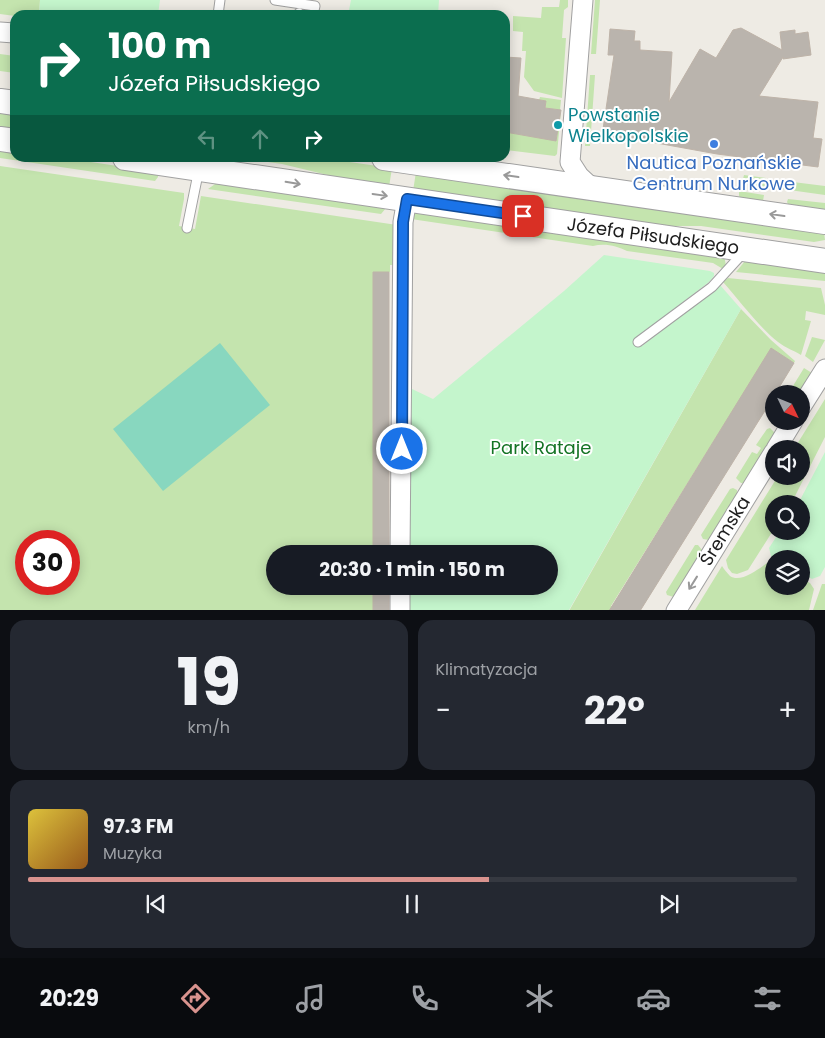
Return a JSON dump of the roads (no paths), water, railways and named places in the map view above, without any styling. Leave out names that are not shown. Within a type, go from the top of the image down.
[{"type":"street","points":[[583,0],[570,162],[576,172],[592,188]]},
{"type":"street","name":"Józefa Piłsudskiego","points":[[174,162],[210,165],[257,177],[825,261]]},
{"type":"street","points":[[445,162],[541,180],[825,222]]},
{"type":"street","points":[[541,180],[561,171],[570,162]]},
{"type":"street","points":[[400,545],[403,222],[407,199]]},
{"type":"street","points":[[810,393],[825,369]]},
{"type":"street","name":"Śremska","points":[[676,610],[765,467]]},
{"type":"street","points":[[400,595],[400,610]]},
{"type":"lane","points":[[275,0],[315,6],[314,10]]},
{"type":"lane","points":[[187,228],[210,165]]},
{"type":"lane","points":[[638,342],[712,287],[747,250]]},
{"type":"place","name":"Powstanie Wielkopolskie","points":[[558,125]]},
{"type":"place","name":"Nautica Poznańskie Centrum Nurkowe","points":[[714,144]]},
{"type":"park label","name":"Park Rataje","points":[[541,448]]}]
